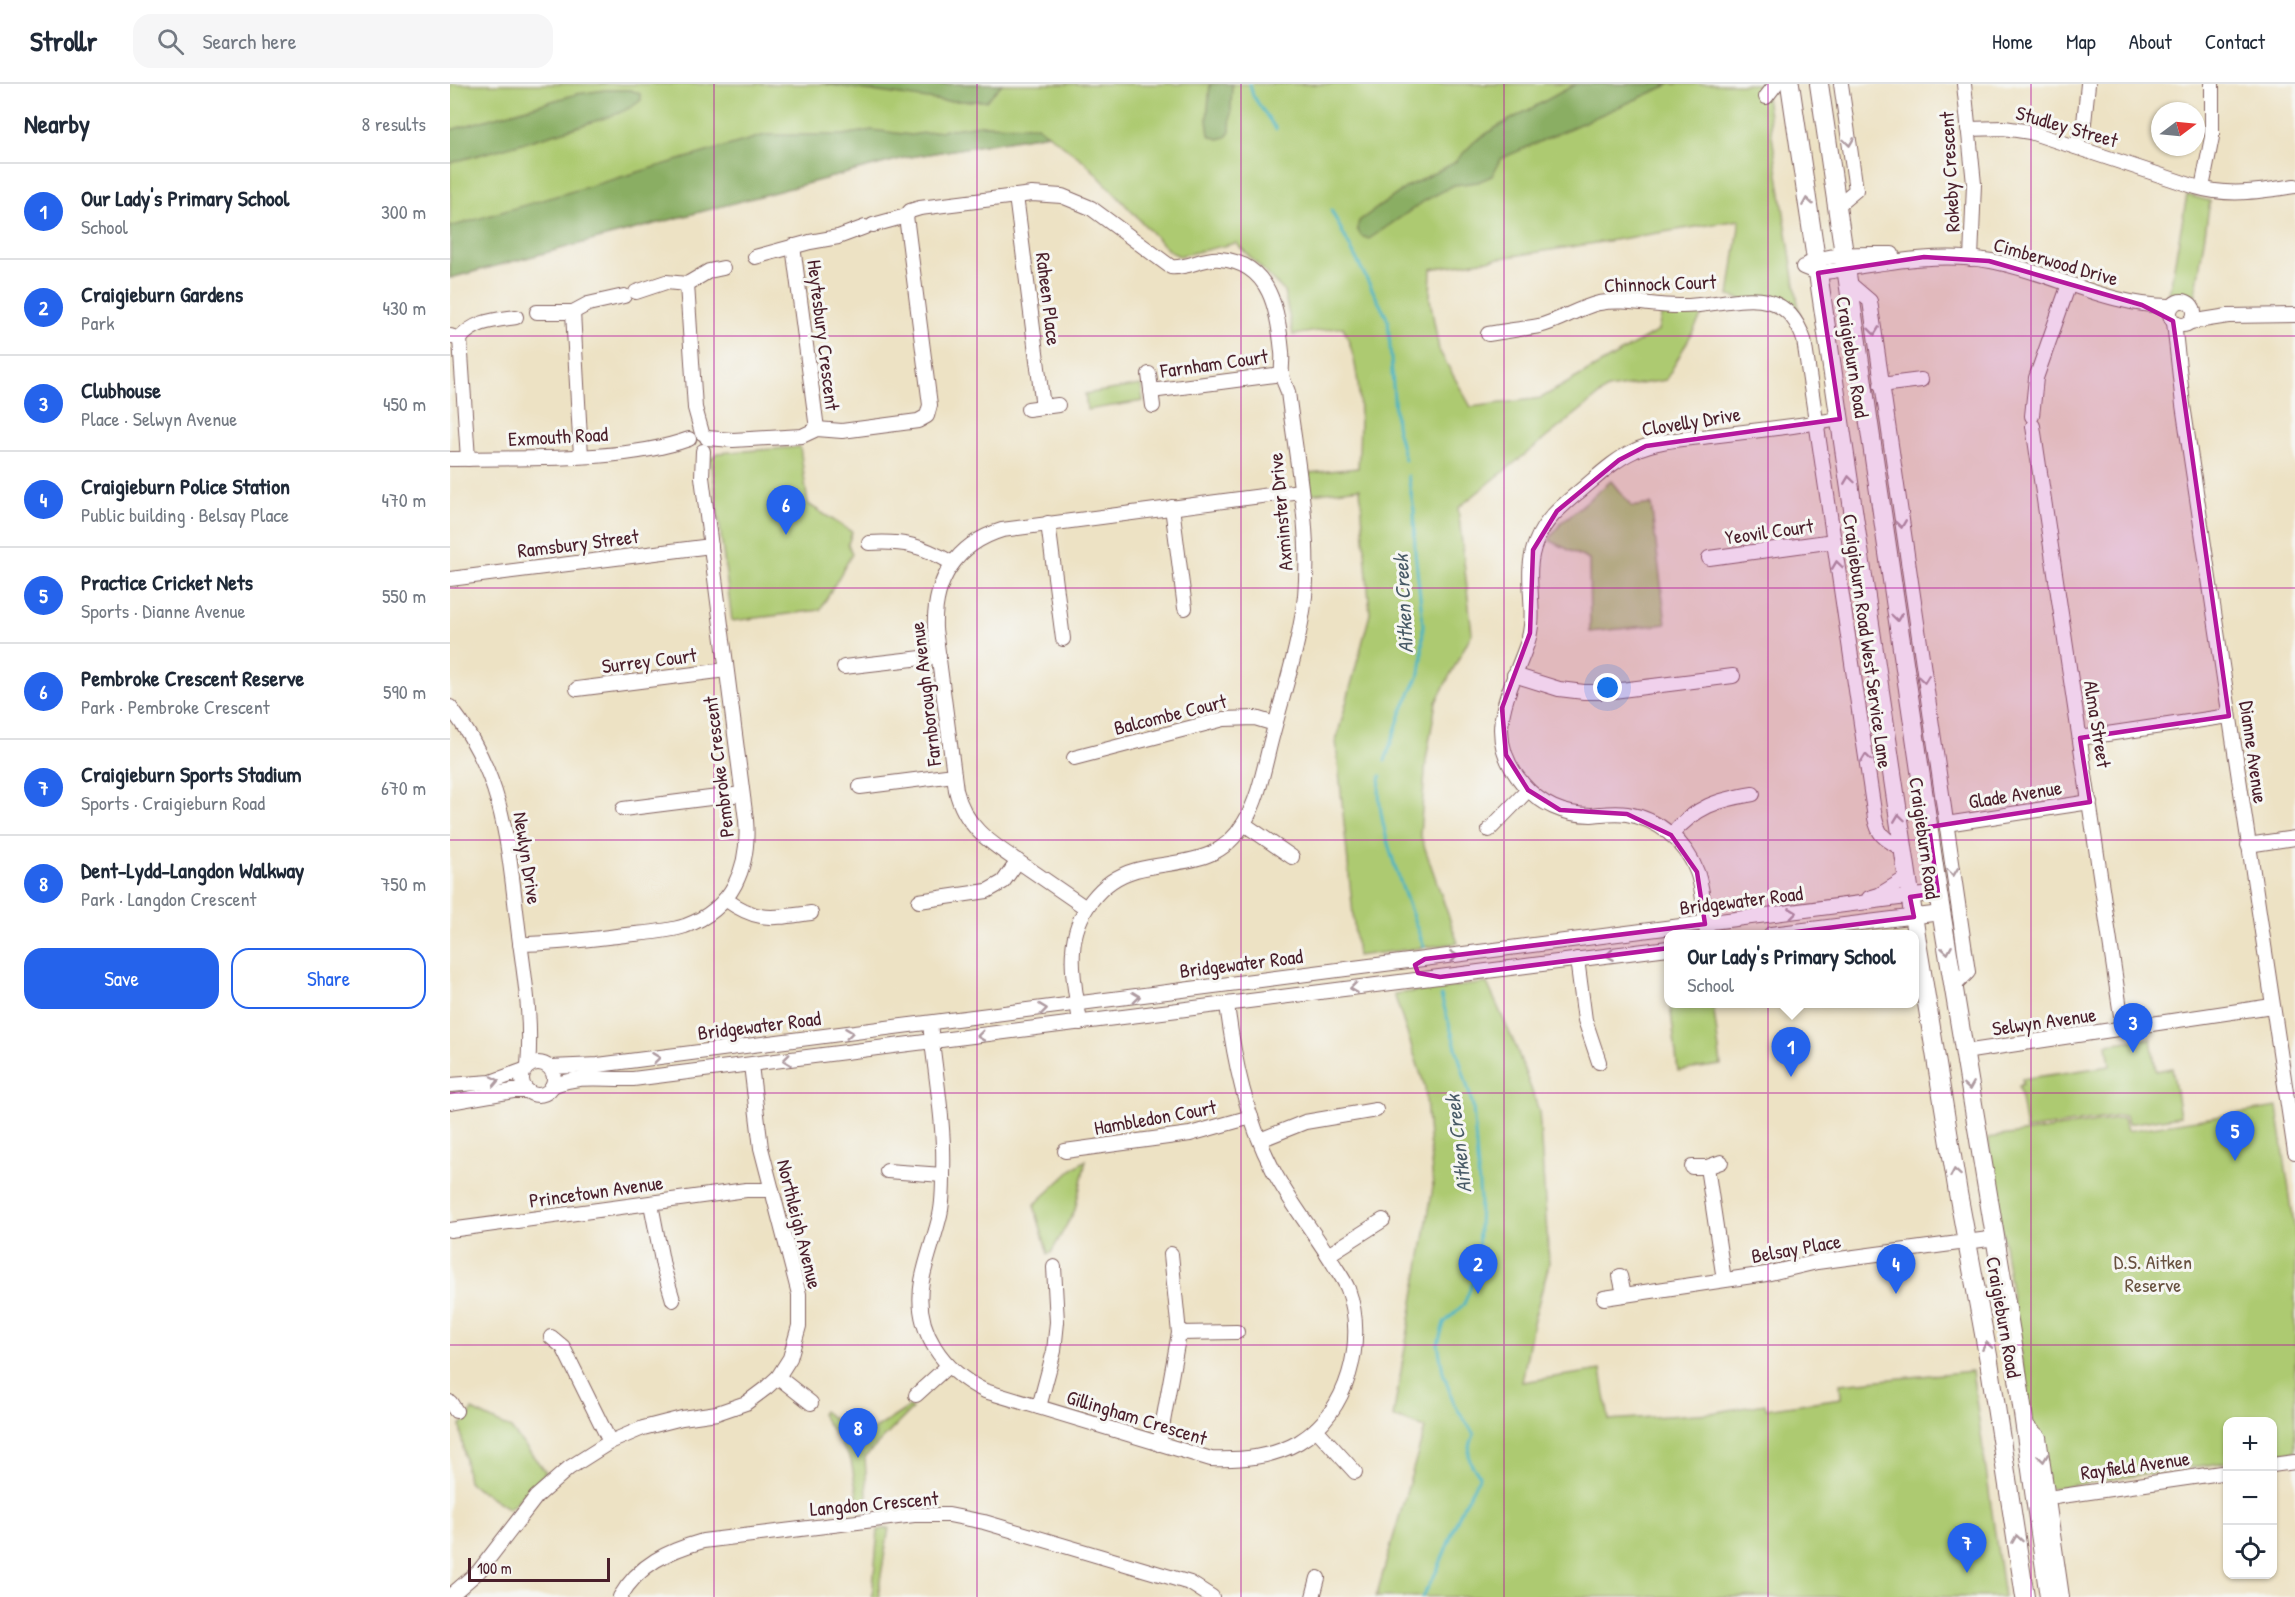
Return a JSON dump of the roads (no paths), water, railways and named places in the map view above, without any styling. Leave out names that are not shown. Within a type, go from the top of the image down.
[{"type":"main road","name":"Craigieburn Road","points":[[1790,84],[1916,930]]},
{"type":"main road","name":"Craigieburn Road","points":[[1819,84],[1938,894],[1996,1238],[2049,1597]]},
{"type":"main road","name":"Craigieburn Road","points":[[1919,951],[1961,1239],[1989,1361],[2025,1597]]},
{"type":"street","points":[[1766,97],[1776,84]]},
{"type":"street","points":[[1838,206],[1856,190],[1841,84]]},
{"type":"street","name":"Rokeby Crescent","points":[[1964,84],[1974,202],[1971,259]]},
{"type":"street","points":[[2076,147],[2084,123],[2088,84]]},
{"type":"street","points":[[2202,188],[2212,137],[2212,84]]},
{"type":"street","name":"Studley Street","points":[[1968,129],[2017,129],[2202,188],[2248,193],[2295,186]]},
{"type":"street","name":"Axminster Drive","points":[[869,226],[906,216],[913,209],[1016,196],[1053,194],[1081,202],[1171,267],[1212,258],[1235,262],[1249,269],[1263,283],[1275,307],[1282,354],[1282,374],[1288,392],[1300,491],[1306,552],[1305,594],[1297,644],[1258,790],[1244,824],[1224,845],[1200,859],[1145,868],[1121,876],[1101,890],[1086,908],[1077,927],[1073,948],[1080,1023]]},
{"type":"street","name":"Raheen Place","points":[[1016,196],[1043,407]]},
{"type":"street","name":"Exmouth Road","points":[[450,459],[581,456],[698,443],[802,436],[817,429],[842,431],[918,421],[927,416],[930,405],[906,216]]},
{"type":"street","name":"Heytesbury Crescent","points":[[755,257],[838,237],[869,226]]},
{"type":"street","name":"Heytesbury Crescent","points":[[793,246],[817,429]]},
{"type":"street","name":"Cimberwood Drive","points":[[1817,266],[1847,269],[1924,257],[1971,259],[2007,265],[2142,305],[2179,319],[2295,315]]},
{"type":"street","points":[[537,312],[573,312],[588,304],[666,282],[687,284],[709,271],[723,268]]},
{"type":"street","name":"Craigieburn Road","points":[[1847,269],[1870,301],[1968,972],[1953,987]]},
{"type":"street","name":"Pembroke Crescent","points":[[521,948],[676,928],[705,916],[725,899],[740,876],[746,854],[747,838],[742,794],[698,443],[687,284]]},
{"type":"street","name":"Alma Street","points":[[2070,284],[2036,378],[2033,421],[2123,1029]]},
{"type":"street","name":"Chinnock Court","points":[[1488,334],[1540,325],[1599,303],[1624,301],[1682,306],[1760,298],[1775,302],[1790,313],[1799,324],[1804,340],[1817,423]]},
{"type":"street","name":"Cimberwood Drive","points":[[2179,319],[2179,302],[2228,316]]},
{"type":"street","points":[[573,312],[581,456]]},
{"type":"street","points":[[468,459],[455,337],[476,326],[516,317]]},
{"type":"street","name":"Dianne Avenue","points":[[2179,319],[2179,382],[2295,1152]]},
{"type":"street","points":[[1149,374],[1153,406]]},
{"type":"street","name":"Farnham Court","points":[[1151,391],[1282,374]]},
{"type":"street","points":[[1881,385],[1921,380]]},
{"type":"street","points":[[1028,409],[1058,405]]},
{"type":"street","name":"Clovelly Drive","points":[[1707,929],[1697,873],[1685,850],[1671,835],[1647,820],[1627,814],[1582,814],[1560,810],[1528,789],[1509,764],[1502,735],[1502,708],[1527,643],[1532,622],[1530,568],[1533,549],[1541,531],[1557,510],[1619,460],[1646,446],[1840,419]]},
{"type":"street","name":"Craigieburn Road West Service Lane","points":[[1817,423],[1875,818],[1882,838],[1904,851]]},
{"type":"street","name":"Farnborough Avenue","points":[[1086,908],[994,846],[975,830],[958,800],[935,629],[935,607],[939,588],[952,563],[974,542],[991,533],[1048,523],[1300,491]]},
{"type":"street","points":[[1172,507],[1185,608]]},
{"type":"street","points":[[1048,523],[1063,639]]},
{"type":"street","name":"Yeovil Court","points":[[1709,558],[1834,542]]},
{"type":"street","points":[[869,543],[912,544],[952,563]]},
{"type":"street","name":"Ramsbury Street","points":[[450,579],[711,546]]},
{"type":"street","points":[[1892,584],[1906,559]]},
{"type":"street","points":[[844,667],[939,656]]},
{"type":"street","name":"Surrey Court","points":[[578,689],[726,670]]},
{"type":"street","points":[[1514,675],[1559,689],[1584,692],[1605,692],[1733,676]]},
{"type":"street","name":"Newlyn Drive","points":[[450,706],[474,742],[497,794],[506,829],[531,1028],[526,1068]]},
{"type":"street","points":[[2080,738],[2229,716]]},
{"type":"street","name":"Balcombe Court","points":[[1074,758],[1224,719],[1245,717],[1275,724]]},
{"type":"street","points":[[860,787],[954,775]]},
{"type":"street","points":[[1489,830],[1528,789]]},
{"type":"street","points":[[623,808],[742,794]]},
{"type":"street","points":[[1671,835],[1687,818],[1703,807],[1723,799],[1753,794]]},
{"type":"street","name":"Glade Avenue","points":[[1946,824],[2090,802]]},
{"type":"street","points":[[1244,824],[1292,857]]},
{"type":"street","points":[[2248,845],[2295,838]]},
{"type":"street","points":[[919,901],[987,891],[1003,882],[1018,861]]},
{"type":"street","points":[[1844,925],[1842,907],[1879,895],[1908,877]]},
{"type":"street","name":"Bridgewater Road","points":[[1707,929],[1938,894]]},
{"type":"street","points":[[725,899],[748,914],[763,918],[810,913]]},
{"type":"street","name":"Bridgewater Road","points":[[1803,930],[1941,913]]},
{"type":"street","name":"Bridgewater Road","points":[[547,1066],[598,1065],[1425,959],[1664,934]]},
{"type":"street","name":"Bridgewater Road","points":[[552,1086],[584,1077],[633,1079],[751,1065],[1664,948]]},
{"type":"street","points":[[1425,959],[1415,965],[1415,970],[1424,975],[1440,977]]},
{"type":"street","points":[[1577,959],[1585,1020],[1599,1062]]},
{"type":"street","points":[[1349,969],[1398,971],[1398,977],[1391,983]]},
{"type":"street","name":"Gillingham Crescent","points":[[930,1023],[943,1133],[943,1175],[940,1212],[921,1283],[921,1307],[927,1334],[948,1366],[969,1383],[985,1391],[1211,1459],[1243,1460],[1269,1454],[1298,1442],[1316,1429],[1336,1401],[1350,1371],[1355,1343],[1354,1313],[1347,1288],[1273,1169],[1260,1140],[1238,1070],[1227,1004]]},
{"type":"street","name":"Selwyn Avenue","points":[[1964,1052],[2272,1006]]},
{"type":"street","name":"Newlyn Drive","points":[[531,1028],[547,1066]]},
{"type":"street","points":[[450,1084],[491,1082],[537,1063],[547,1066],[554,1077],[552,1086],[541,1094],[513,1091],[454,1100]]},
{"type":"street","name":"Northleigh Avenue","points":[[450,1596],[479,1571],[536,1497],[569,1468],[610,1442],[643,1428],[735,1408],[757,1396],[778,1377],[790,1358],[797,1337],[800,1304],[797,1284],[761,1148],[751,1065]]},
{"type":"street","points":[[526,1068],[523,1084],[528,1091]]},
{"type":"street","points":[[1260,1140],[1305,1122],[1376,1110]]},
{"type":"street","name":"Hambledon Court","points":[[1065,1151],[1190,1134],[1251,1117]]},
{"type":"street","points":[[1692,1167],[1707,1167],[1721,1162]]},
{"type":"street","points":[[1707,1167],[1724,1280]]},
{"type":"street","points":[[887,1171],[943,1175]]},
{"type":"street","name":"Princetown Avenue","points":[[450,1230],[651,1204],[746,1190],[770,1183]]},
{"type":"street","points":[[651,1204],[663,1266],[673,1300]]},
{"type":"street","points":[[1328,1255],[1383,1220]]},
{"type":"street","name":"Belsay Place","points":[[1604,1298],[1766,1274],[1817,1262],[1961,1239],[1996,1238]]},
{"type":"street","points":[[1159,1444],[1179,1333],[1171,1254]]},
{"type":"street","points":[[1039,1407],[1054,1351],[1056,1322],[1054,1267]]},
{"type":"street","points":[[1620,1276],[1624,1294]]},
{"type":"street","points":[[1179,1333],[1237,1332]]},
{"type":"street","points":[[551,1337],[564,1347],[610,1442]]},
{"type":"street","points":[[916,1395],[948,1366]]},
{"type":"street","points":[[778,1377],[811,1403]]},
{"type":"street","name":"Craigieburn Road","points":[[2025,1424],[2039,1437],[2062,1597]]},
{"type":"street","points":[[1316,1429],[1354,1472]]},
{"type":"street","points":[[2277,1464],[2295,1462]]},
{"type":"street","name":"Rayfield Avenue","points":[[2048,1498],[2223,1473]]},
{"type":"street","name":"Langdon Crescent","points":[[620,1597],[649,1563],[679,1548],[703,1541],[914,1515],[949,1515],[984,1522],[1190,1583],[1212,1597]]},
{"type":"street","points":[[1313,1597],[1318,1578]]},
{"type":"waterway","name":"Aitken Creek","points":[[1250,84],[1253,96],[1276,129]]},
{"type":"waterway","name":"Aitken Creek","points":[[1331,210],[1388,320],[1396,425],[1405,460]]},
{"type":"waterway","name":"Aitken Creek","points":[[1385,761],[1401,713],[1420,673],[1422,658],[1423,623],[1415,552],[1414,510],[1408,476]]},
{"type":"waterway","name":"Aitken Creek","points":[[1381,776],[1379,793],[1386,836],[1424,947]]},
{"type":"waterway","name":"Aitken Creek","points":[[1441,996],[1473,1106],[1480,1199],[1478,1256]]},
{"type":"waterway","name":"Aitken Creek","points":[[1422,1597],[1435,1575],[1464,1504],[1479,1476],[1469,1456],[1474,1434],[1454,1404],[1443,1372],[1438,1344],[1444,1323],[1464,1304],[1475,1277]]},
{"type":"place","name":"Pembroke Crescent Reserve","points":[[786,535]]},
{"type":"place","name":"Clubhouse","points":[[2133,1053]]},
{"type":"place","name":"Our Lady's Primary School","points":[[1791,1077]]},
{"type":"place","name":"Practice Cricket Nets","points":[[2235,1161]]},
{"type":"place","name":"Craigieburn Gardens","points":[[1478,1294]]},
{"type":"place","name":"Craigieburn Police Station","points":[[1896,1294]]},
{"type":"place","name":"Dent-Lydd-Langdon Walkway","points":[[858,1458]]},
{"type":"place","name":"Craigieburn Sports Stadium","points":[[1967,1573]]},
{"type":"park label","name":"D.S. Aitken Reserve","points":[[2153,1272]]}]
